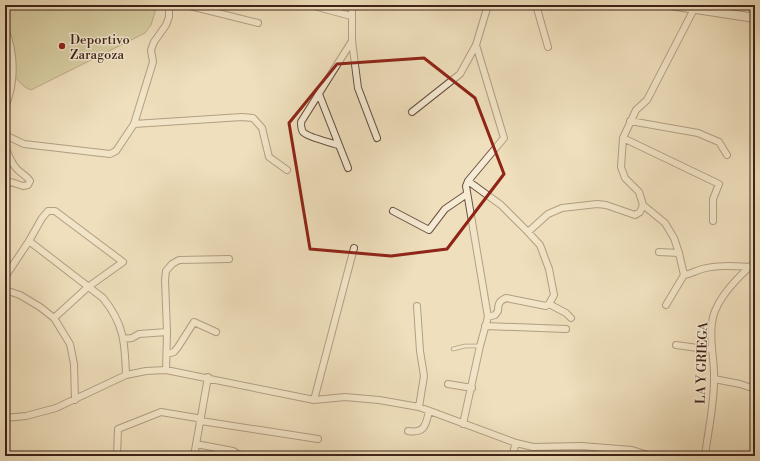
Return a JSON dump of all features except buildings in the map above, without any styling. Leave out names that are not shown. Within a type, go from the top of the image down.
[{"type":"street","points":[[5,135],[24,144],[110,154],[116,151],[134,124],[153,62],[151,50],[154,42],[166,25],[169,14],[169,5]]},
{"type":"street","points":[[186,5],[258,23]]},
{"type":"street","points":[[310,5],[351,16]]},
{"type":"street","points":[[352,5],[352,41],[358,88],[377,138]]},
{"type":"street","points":[[412,112],[460,74],[476,45],[488,5]]},
{"type":"street","points":[[536,5],[548,47]]},
{"type":"street","points":[[670,5],[753,17],[755,7]]},
{"type":"street","points":[[666,305],[684,275],[680,253],[674,238],[665,223],[643,204],[639,192],[625,178],[621,167],[623,138],[636,110],[647,100],[694,9]]},
{"type":"street","points":[[5,28],[11,43],[13,63],[11,87],[5,111]]},
{"type":"street","points":[[338,145],[303,132],[301,122],[352,41]]},
{"type":"street","points":[[463,424],[488,317],[466,186],[468,181],[504,138],[476,45]]},
{"type":"street","points":[[320,94],[338,145],[348,168]]},
{"type":"street","points":[[134,124],[242,116],[253,118],[262,128],[269,157],[287,170]]},
{"type":"street","points":[[630,121],[698,133],[719,142],[727,155]]},
{"type":"street","points":[[623,138],[719,184],[713,199],[714,221]]},
{"type":"street","points":[[5,144],[9,158],[30,181],[28,185],[23,186],[12,182],[5,186]]},
{"type":"street","points":[[468,181],[501,205],[540,245],[549,269],[554,294],[549,304],[546,306],[506,298],[500,300],[498,312],[488,317]]},
{"type":"street","points":[[394,211],[429,230],[445,209],[467,194]]},
{"type":"street","points":[[528,232],[548,214],[562,208],[602,204],[615,207],[629,214],[635,215],[640,212],[643,204]]},
{"type":"street","points":[[5,277],[29,241],[42,218],[48,211],[55,211],[123,262],[88,287],[54,318]]},
{"type":"street","points":[[29,241],[103,298],[113,310],[120,324],[123,339],[126,375]]},
{"type":"street","points":[[314,400],[354,248]]},
{"type":"street","points":[[659,252],[680,253]]},
{"type":"street","points":[[166,370],[166,271],[172,264],[179,260],[229,259]]},
{"type":"street","name":"LA Y GRIEGA","points":[[705,456],[714,379],[712,322],[719,302],[734,282],[755,262]]},
{"type":"street","points":[[684,275],[691,274],[701,269],[725,266],[749,267]]},
{"type":"street","points":[[5,290],[20,295],[40,307],[54,318],[70,344],[74,364],[75,400]]},
{"type":"street","points":[[549,304],[566,313],[570,318]]},
{"type":"street","points":[[417,306],[420,351],[424,376],[419,407]]},
{"type":"street","points":[[166,354],[174,352],[194,322],[216,332]]},
{"type":"street","points":[[485,326],[566,329]]},
{"type":"street","points":[[123,339],[132,338],[139,334],[167,332]]},
{"type":"street","points":[[676,345],[712,350]]},
{"type":"street","points":[[5,418],[26,416],[56,408],[126,375],[146,371],[166,370],[208,377],[314,400],[345,398],[379,400],[419,407],[516,443],[533,447],[581,446],[632,450],[651,456]]},
{"type":"street","points":[[194,456],[208,377]]},
{"type":"street","points":[[714,379],[740,384],[755,389]]},
{"type":"street","points":[[448,384],[472,388]]},
{"type":"street","points":[[408,431],[415,432],[421,430],[426,424],[429,411]]},
{"type":"street","points":[[117,456],[118,429],[161,412],[197,418],[201,421],[318,439]]},
{"type":"street","points":[[512,456],[516,443]]},
{"type":"street","points":[[196,444],[233,451],[241,456]]},
{"type":"street","points":[[160,456],[174,456]]},
{"type":"lane","points":[[453,349],[465,346],[480,346]]},
{"type":"highlighted area","points":[[424,58],[475,98],[504,174],[447,249],[391,256],[310,249],[289,123],[337,64]]},
{"type":"shaded area","name":"Deportivo Zaragoza","points":[[5,5],[157,5],[151,25],[145,33],[31,90],[21,84],[8,70],[8,82],[5,92]]},
{"type":"place","name":"Deportivo Zaragoza","points":[[62,46]]}]
